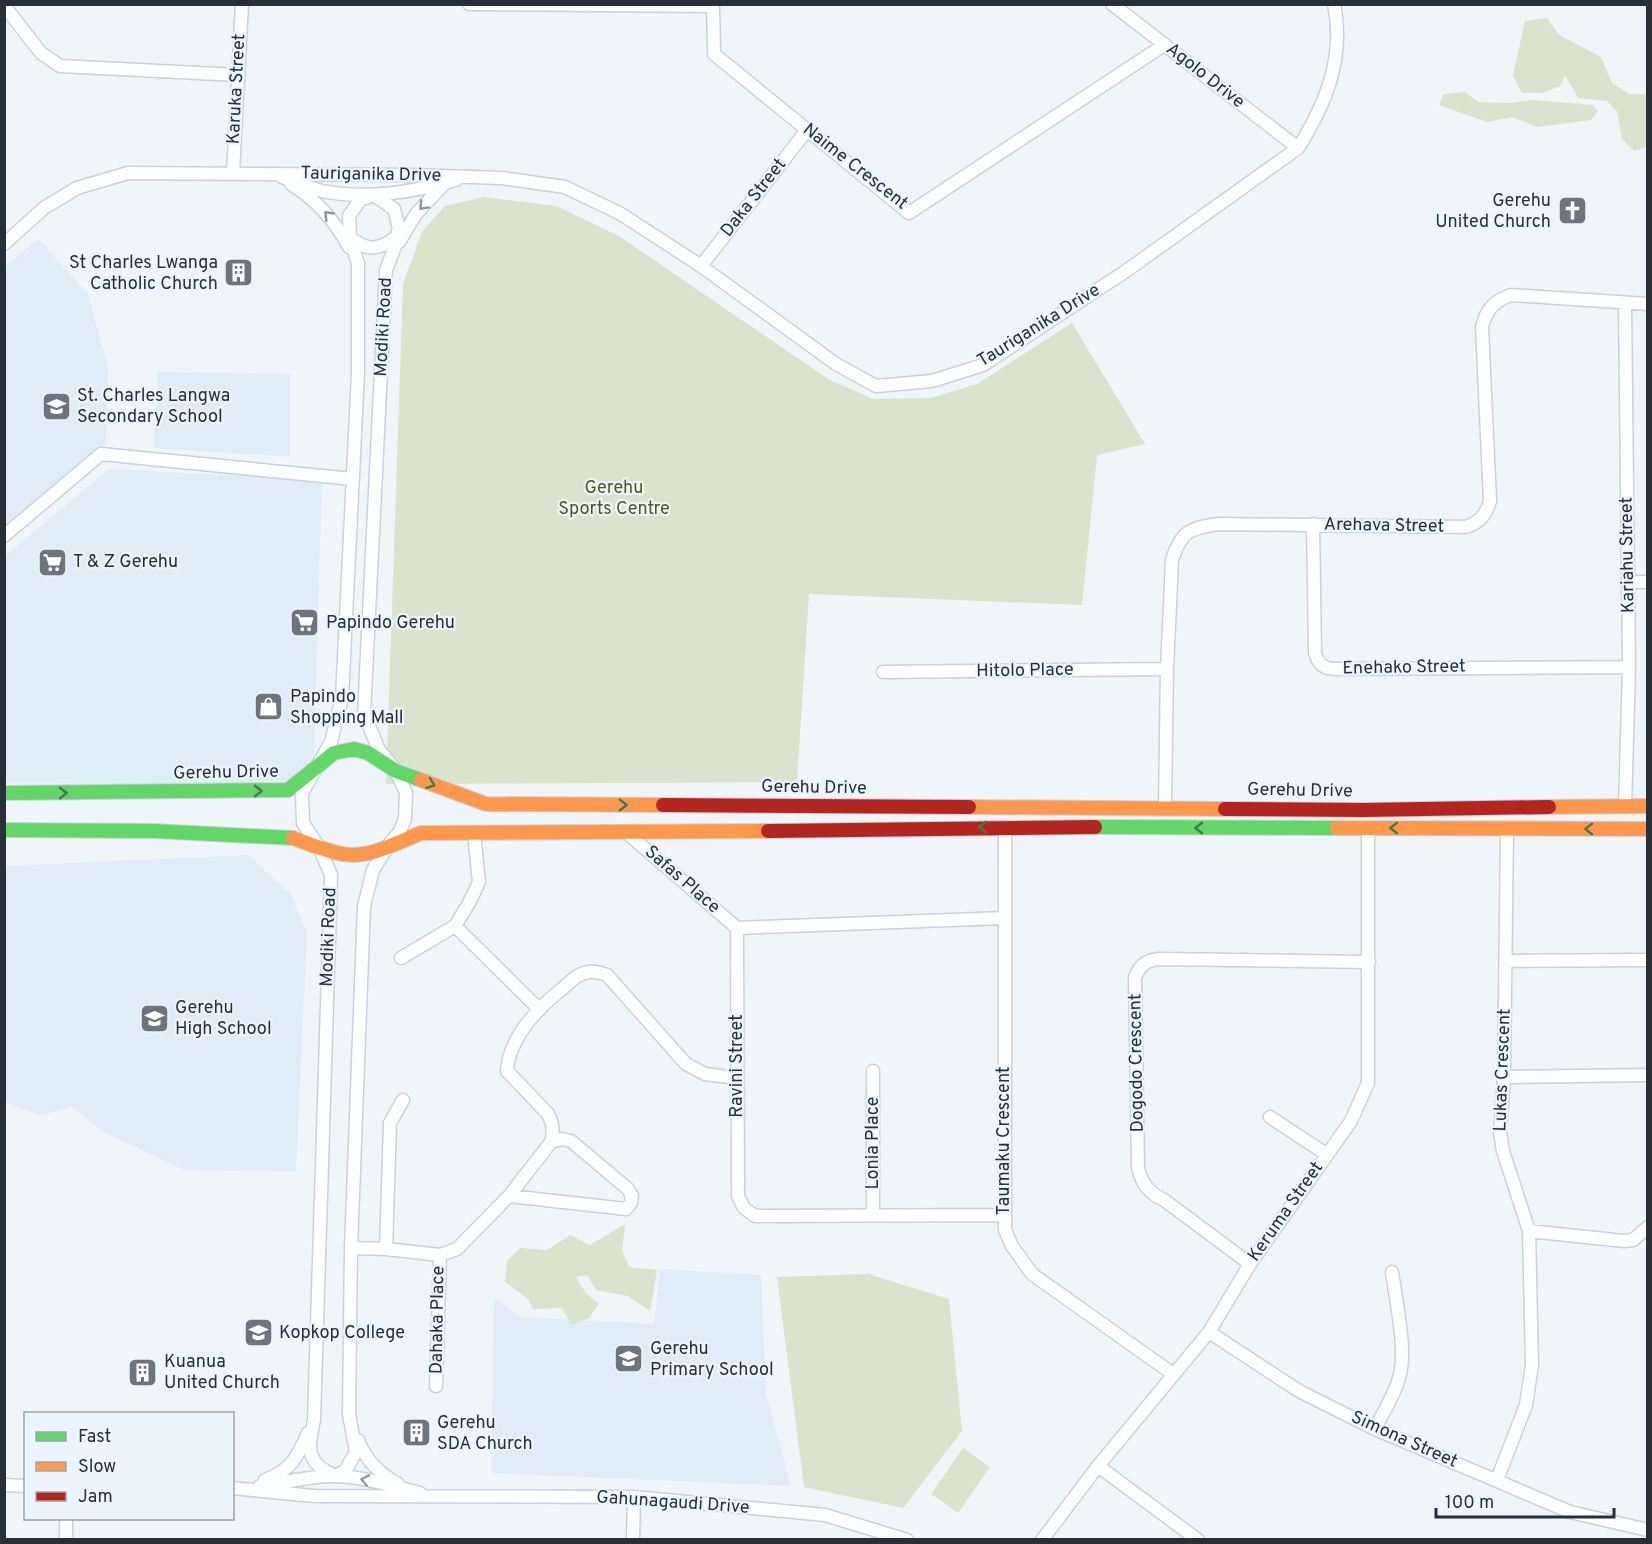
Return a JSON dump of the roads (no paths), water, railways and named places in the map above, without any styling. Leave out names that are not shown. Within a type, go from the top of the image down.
[{"type":"street","name":"Karuka Street","points":[[233,173],[242,4]]},
{"type":"street","points":[[470,4],[713,5]]},
{"type":"street","name":"Agolo Drive","points":[[1112,4],[1298,148]]},
{"type":"street","name":"Tauriganika Drive","points":[[4,244],[44,208],[77,188],[128,173],[276,175],[331,173],[502,178],[565,187],[621,214],[701,266],[837,364],[876,386],[932,381],[983,365],[1126,271],[1298,148],[1312,126],[1337,57],[1338,24],[1334,4]]},
{"type":"street","name":"Naime Crescent","points":[[713,5],[714,54],[909,213],[1164,45]]},
{"type":"street","points":[[6,7],[41,53],[60,66],[237,75]]},
{"type":"street","name":"Daka Street","points":[[701,266],[807,130]]},
{"type":"street","points":[[276,175],[322,208],[336,224],[358,264]]},
{"type":"street","name":"Tauriganika Drive","points":[[276,175],[322,191],[374,195],[422,190],[467,177]]},
{"type":"street","points":[[393,252],[416,214],[441,186],[467,177]]},
{"type":"street","name":"Modiki Road","points":[[374,195],[394,209],[399,228],[386,270],[364,714],[379,750],[396,771],[406,793],[405,819],[399,833],[373,870],[364,906],[351,1248],[349,1414],[356,1452],[345,1471],[335,1476],[322,1470],[310,1457],[309,1442],[314,1420],[331,875],[320,849],[303,823],[302,793],[331,742],[342,698],[358,373],[358,264],[350,237],[349,216],[360,200],[374,195]]},
{"type":"street","points":[[350,237],[358,244],[374,247],[387,245],[397,236]]},
{"type":"street","name":"Arehava Street","points":[[1165,807],[1167,669],[1172,560],[1176,548],[1188,531],[1195,527],[1219,524],[1466,527],[1475,524],[1482,518],[1490,501],[1482,327],[1484,316],[1491,306],[1500,298],[1511,294],[1647,304]]},
{"type":"street","name":"Kariahu Street","points":[[1625,807],[1629,667],[1626,304]]},
{"type":"street","points":[[4,536],[100,454],[353,479]]},
{"type":"street","name":"Enehako Street","points":[[1313,524],[1315,653],[1316,658],[1324,667],[1335,669],[1629,667]]},
{"type":"street","points":[[1629,582],[1647,582]]},
{"type":"street","name":"Hitolo Place","points":[[883,672],[1167,669]]},
{"type":"street","name":"Gerehu Drive","points":[[4,793],[288,790],[334,753],[354,749],[368,753],[396,771],[486,804],[1364,810],[1647,806]]},
{"type":"street","name":"Gerehu Drive","points":[[4,830],[154,831],[294,838],[320,849],[346,855],[368,853],[422,832],[627,833],[1005,827],[1647,829]]},
{"type":"street","name":"Taumaku Crescent","points":[[1005,827],[1005,1230],[1012,1246],[1032,1274],[1173,1374]]},
{"type":"street","name":"Keruma Street","points":[[1042,1539],[1098,1466],[1209,1332],[1250,1264],[1351,1121],[1368,1083],[1368,828]]},
{"type":"street","name":"Lukas Crescent","points":[[1497,1480],[1526,1405],[1532,1365],[1529,1232],[1518,1190],[1503,1150],[1500,1132],[1504,1077],[1506,829]]},
{"type":"street","points":[[401,958],[455,926],[479,882],[474,833]]},
{"type":"street","name":"Safas Place","points":[[627,833],[737,928]]},
{"type":"street","points":[[737,928],[1004,918]]},
{"type":"street","points":[[455,926],[538,1008]]},
{"type":"street","name":"Ravini Street","points":[[737,928],[738,1196],[744,1209],[755,1216],[1004,1215]]},
{"type":"street","name":"Dogodo Crescent","points":[[1250,1264],[1154,1195],[1140,1179],[1135,978],[1137,972],[1146,962],[1159,959],[1369,962]]},
{"type":"street","points":[[1506,961],[1647,960]]},
{"type":"street","points":[[351,1248],[440,1255],[457,1249],[509,1196],[551,1142],[553,1135],[552,1121],[548,1114],[507,1071],[508,1058],[512,1047],[538,1008],[582,973],[598,972],[607,975],[686,1064],[705,1074],[737,1078]]},
{"type":"street","name":"Lonia Place","points":[[873,1071],[873,1214]]},
{"type":"street","points":[[1504,1077],[1647,1075]]},
{"type":"street","points":[[386,1249],[390,1123],[403,1100]]},
{"type":"street","points":[[1270,1117],[1326,1154]]},
{"type":"street","points":[[509,1196],[626,1209],[632,1200],[628,1189],[571,1141],[561,1139],[551,1142]]},
{"type":"street","points":[[1529,1232],[1624,1241],[1633,1240],[1647,1227]]},
{"type":"street","name":"Dahaka Place","points":[[436,1386],[440,1255]]},
{"type":"street","points":[[1375,1429],[1401,1370],[1399,1324],[1392,1272]]},
{"type":"street","name":"Simona Street","points":[[1209,1332],[1299,1391],[1375,1429],[1570,1512],[1647,1530]]},
{"type":"street","points":[[349,1414],[362,1451],[375,1466],[401,1486],[436,1497]]},
{"type":"street","points":[[236,1488],[278,1476],[296,1460],[314,1420]]},
{"type":"street","points":[[1098,1466],[1198,1539]]},
{"type":"street","name":"Gahunagaudi Drive","points":[[236,1488],[271,1485],[307,1477],[335,1476],[379,1483],[436,1497]]},
{"type":"street","points":[[4,1485],[24,1486]]},
{"type":"street","name":"Gahunagaudi Drive","points":[[236,1488],[314,1496],[634,1497],[825,1515],[907,1539]]},
{"type":"street","points":[[633,1539],[634,1497]]},
{"type":"street","points":[[66,1520],[66,1539]]},
{"type":"place","name":"Gerehu United Church","points":[[1572,211]]},
{"type":"place","name":"St Charles Lwanga Catholic Church","points":[[239,273]]},
{"type":"place","name":"St. Charles Langwa Secondary School","points":[[56,406]]},
{"type":"place","name":"T & Z Gerehu","points":[[52,562]]},
{"type":"place","name":"Papindo Gerehu","points":[[305,623]]},
{"type":"place","name":"Papindo Shopping Mall","points":[[269,707]]},
{"type":"place","name":"Gerehu High School","points":[[154,1018]]},
{"type":"place","name":"Kopkop College","points":[[258,1333]]},
{"type":"place","name":"Gerehu Primary School","points":[[629,1359]]},
{"type":"place","name":"Kuanua United Church","points":[[143,1372]]},
{"type":"place","name":"Gerehu SDA Church","points":[[416,1433]]},
{"type":"park label","name":"Gerehu Sports Centre","points":[[614,498]]}]
